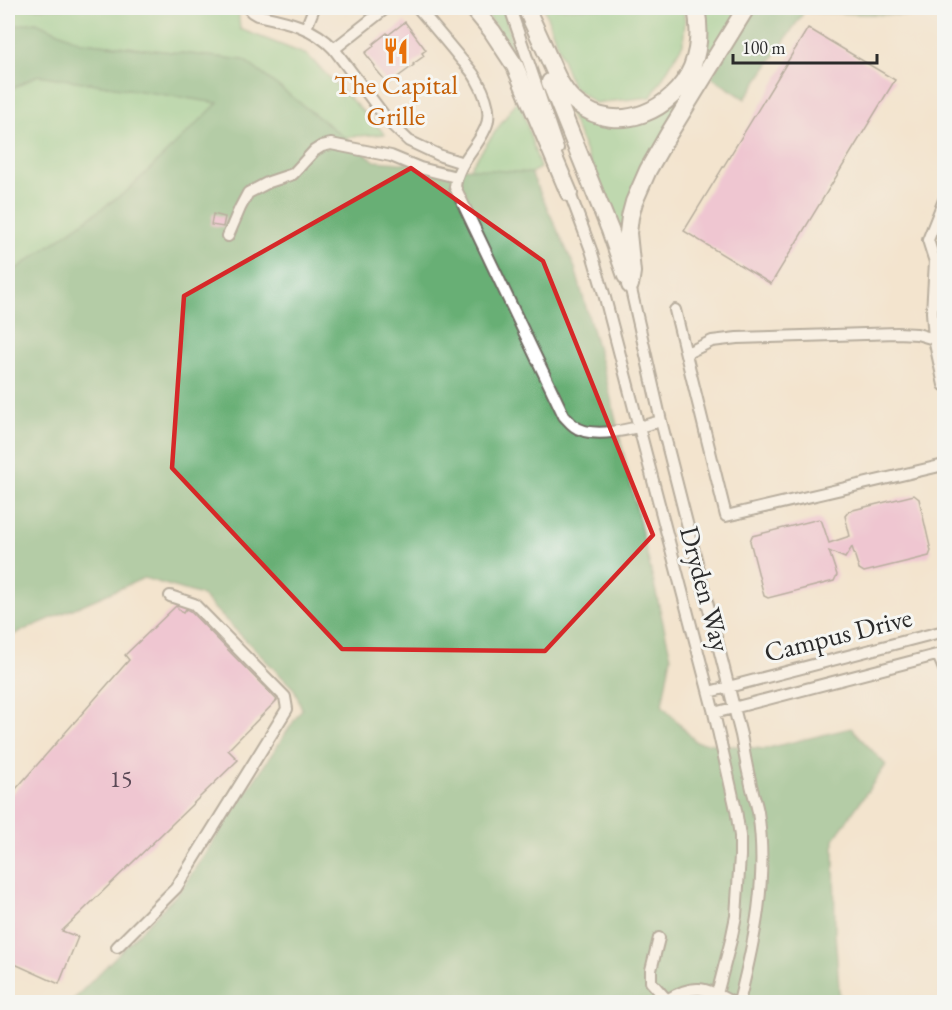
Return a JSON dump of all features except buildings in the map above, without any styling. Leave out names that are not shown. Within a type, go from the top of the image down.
[{"type":"highway","points":[[473,8],[492,31],[515,66],[569,194]]},
{"type":"highway","points":[[525,8],[567,94],[593,114],[625,118],[650,111],[662,104],[678,88],[691,68],[698,43],[699,24],[696,8]]},
{"type":"highway","points":[[525,8],[549,78],[630,285]]},
{"type":"highway","points":[[630,285],[632,272],[628,233],[634,202],[648,170],[668,135],[746,8]]},
{"type":"street","points":[[248,8],[257,15],[306,28],[323,39],[389,122],[409,141],[462,163]]},
{"type":"street","points":[[306,28],[314,8]]},
{"type":"street","points":[[333,49],[386,8]]},
{"type":"street","points":[[418,8],[478,81],[489,111],[485,131],[462,163],[456,177],[455,187],[564,416],[575,427],[597,434],[661,421]]},
{"type":"street","name":"Dryden Way","points":[[510,8],[559,152],[569,194],[598,272],[709,692],[736,810],[740,836],[736,916],[714,996]]},
{"type":"street","points":[[228,236],[248,194],[269,182],[292,174],[314,151],[322,146],[331,144],[391,156],[420,168],[456,177]]},
{"type":"street","points":[[945,200],[928,240],[935,262],[932,312],[939,338],[945,385]]},
{"type":"street","name":"Dryden Way","points":[[630,285],[661,421],[734,707],[758,811],[761,848],[758,922],[739,1002]]},
{"type":"street","points":[[675,310],[726,516],[945,465]]},
{"type":"street","points":[[687,353],[712,341],[737,338],[897,333],[939,338]]},
{"type":"street","points":[[117,947],[176,888],[287,709],[285,697],[194,604],[170,596]]},
{"type":"street","name":"Campus Drive","points":[[709,692],[945,631]]},
{"type":"street","points":[[941,654],[945,669]]},
{"type":"street","name":"Campus Drive","points":[[714,713],[941,654]]},
{"type":"street","points":[[659,938],[651,970],[651,982],[667,1001],[688,989],[698,989],[731,1002]]},
{"type":"highlighted area","points":[[411,168],[543,261],[653,535],[545,651],[342,649],[172,468],[184,296]]},
{"type":"green space","points":[[8,8],[238,8],[240,29],[307,55],[385,134],[344,137],[244,60],[81,42],[36,22],[8,27]]},
{"type":"green space","points":[[482,8],[504,8],[513,50]]},
{"type":"green space","points":[[544,8],[683,8],[685,22],[683,44],[651,97],[595,103],[572,86]]},
{"type":"green space","points":[[702,8],[740,8],[619,232],[566,104],[605,123],[681,95]]},
{"type":"green space","points":[[755,8],[944,8],[944,14],[925,16],[804,12],[745,99],[711,77]]},
{"type":"green space","points":[[36,22],[81,42],[244,60],[375,161],[531,173],[575,268],[607,382],[671,657],[662,705],[696,742],[764,749],[851,728],[886,765],[834,839],[835,932],[840,1002],[71,1002],[180,891],[302,709],[294,689],[201,595],[144,578],[8,637],[8,275],[127,191],[218,103],[38,75],[8,91],[8,27]]},
{"type":"green space","points":[[38,75],[218,103],[127,191],[8,275],[8,91]]},
{"type":"green space","points":[[519,98],[540,168],[531,173],[469,169]]},
{"type":"place","name":"The Capital Grille","points":[[396,51]]}]
